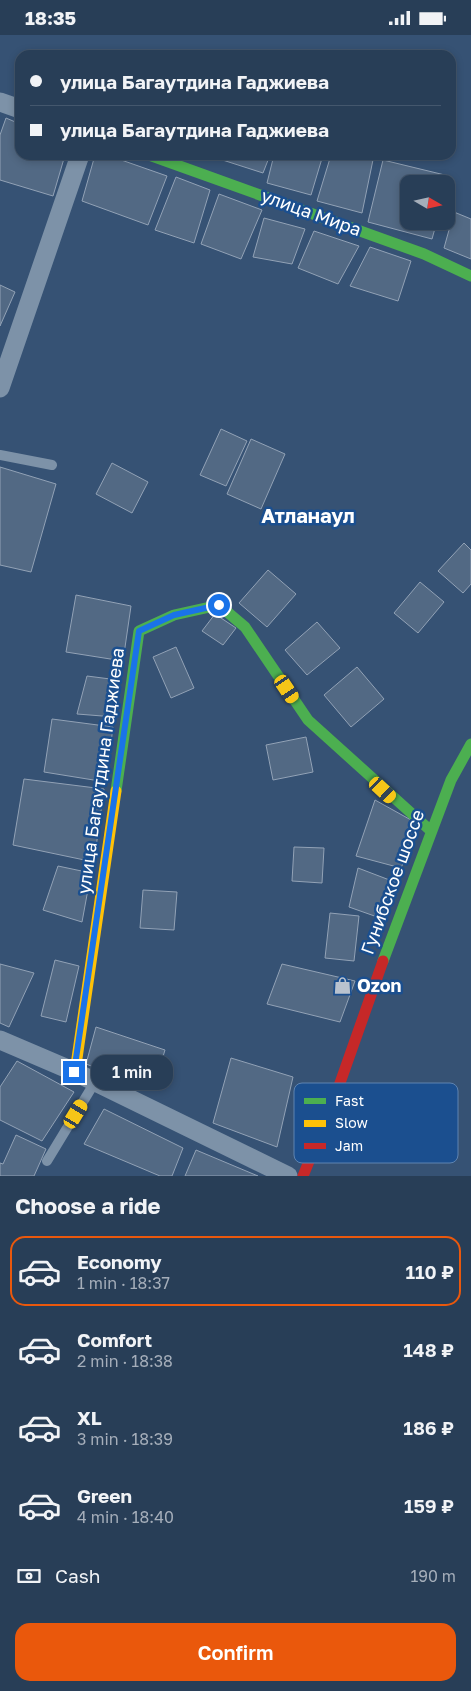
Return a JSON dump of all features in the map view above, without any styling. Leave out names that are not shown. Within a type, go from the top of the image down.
[{"type":"street","points":[[0,102],[15,107]]},
{"type":"street","points":[[0,388],[78,160]]},
{"type":"street","name":"улица Мира","points":[[164,160],[424,254],[471,276]]},
{"type":"street","name":"улица Багаутдина Гаджиева","points":[[74,1072],[139,631],[174,615],[219,605],[245,627],[308,720],[431,831]]},
{"type":"street","name":"Гунибское шоссе","points":[[340,1083],[398,917],[431,831],[451,781],[471,744]]},
{"type":"street","points":[[0,1040],[74,1072],[288,1176]]},
{"type":"street","name":"Гунибское шоссе","points":[[302,1176],[307,1163]]},
{"type":"lane","points":[[0,455],[52,465]]},
{"type":"lane","points":[[47,1161],[95,1082]]},
{"type":"building","points":[[6,118],[15,122],[15,160],[64,160],[53,196],[0,180],[0,135]]},
{"type":"building","points":[[94,160],[121,160],[167,176],[148,225],[82,201]]},
{"type":"building","points":[[223,160],[268,160],[263,173]]},
{"type":"building","points":[[273,160],[322,160],[311,195],[267,183]]},
{"type":"building","points":[[329,160],[373,160],[362,213],[317,201]]},
{"type":"building","points":[[383,160],[445,175],[400,175],[400,230],[434,230],[432,239],[368,222]]},
{"type":"building","points":[[176,177],[210,190],[194,243],[155,230]]},
{"type":"building","points":[[219,194],[262,210],[241,259],[201,244]]},
{"type":"building","points":[[455,212],[471,219],[471,259],[444,248],[449,230],[455,230]]},
{"type":"building","points":[[264,218],[305,229],[292,264],[253,257]]},
{"type":"building","points":[[314,231],[359,246],[338,284],[298,268]]},
{"type":"building","points":[[370,247],[411,261],[398,301],[350,286]]},
{"type":"building","points":[[0,285],[15,292],[0,326]]},
{"type":"building","points":[[221,429],[247,441],[226,486],[200,475]]},
{"type":"building","points":[[251,439],[285,454],[261,509],[227,494]]},
{"type":"building","points":[[112,463],[148,482],[132,513],[96,494]]},
{"type":"building","points":[[0,467],[56,484],[31,572],[0,565]]},
{"type":"building","points":[[464,543],[471,550],[471,584],[463,593],[438,571]]},
{"type":"building","points":[[268,570],[296,594],[267,627],[239,603]]},
{"type":"building","points":[[420,582],[444,602],[418,633],[394,613]]},
{"type":"building","points":[[76,595],[131,606],[123,661],[66,652]]},
{"type":"building","points":[[215,614],[236,628],[223,645],[202,631]]},
{"type":"building","points":[[317,622],[340,648],[307,675],[285,650]]},
{"type":"building","points":[[176,647],[194,688],[171,698],[153,657]]},
{"type":"building","points":[[357,667],[384,699],[351,727],[324,695]]},
{"type":"building","points":[[87,676],[118,680],[115,717],[77,714]]},
{"type":"building","points":[[52,719],[113,727],[106,782],[44,772]]},
{"type":"building","points":[[306,737],[313,772],[273,780],[266,745]]},
{"type":"building","points":[[24,779],[104,789],[94,862],[13,845]]},
{"type":"building","points":[[375,800],[420,825],[401,868],[356,856]]},
{"type":"building","points":[[294,847],[324,848],[322,883],[292,881]]},
{"type":"building","points":[[58,866],[91,873],[82,922],[43,910]]},
{"type":"building","points":[[358,868],[400,884],[383,919],[349,907]]},
{"type":"building","points":[[143,890],[177,892],[174,930],[140,928]]},
{"type":"building","points":[[330,913],[359,916],[354,961],[325,958]]},
{"type":"building","points":[[55,960],[79,966],[66,1022],[41,1016]]},
{"type":"building","points":[[0,964],[34,973],[9,1027],[0,1023]]},
{"type":"building","points":[[282,964],[355,981],[340,1022],[267,1004]]},
{"type":"building","points":[[96,1027],[165,1050],[153,1089],[86,1064]]},
{"type":"building","points":[[231,1058],[293,1077],[277,1147],[213,1123]]},
{"type":"building","points":[[17,1061],[74,1092],[42,1141],[0,1120],[0,1087]]},
{"type":"building","points":[[104,1109],[183,1148],[172,1176],[160,1176],[84,1144]]},
{"type":"building","points":[[16,1135],[46,1149],[34,1176],[0,1176],[0,1163],[3,1164]]},
{"type":"building","points":[[196,1150],[258,1176],[185,1176]]},
{"type":"traffic: fast","points":[[163,160],[424,254],[471,276]]},
{"type":"traffic: fast","points":[[116,791],[139,631],[174,615],[219,605],[245,627],[308,720],[431,831]]},
{"type":"traffic: fast","points":[[383,961],[451,780],[471,744]]},
{"type":"traffic: slow","points":[[75,1072],[116,791]]},
{"type":"traffic: jam","points":[[340,1083],[383,961]]},
{"type":"traffic: jam","points":[[303,1176],[308,1163]]},
{"type":"place","name":"Ozon","points":[[343,986]]},
{"type":"district","name":"Атланаул","points":[[308,516]]},
{"type":"route","points":[[74,1072],[139,631],[174,615],[219,605]]}]
